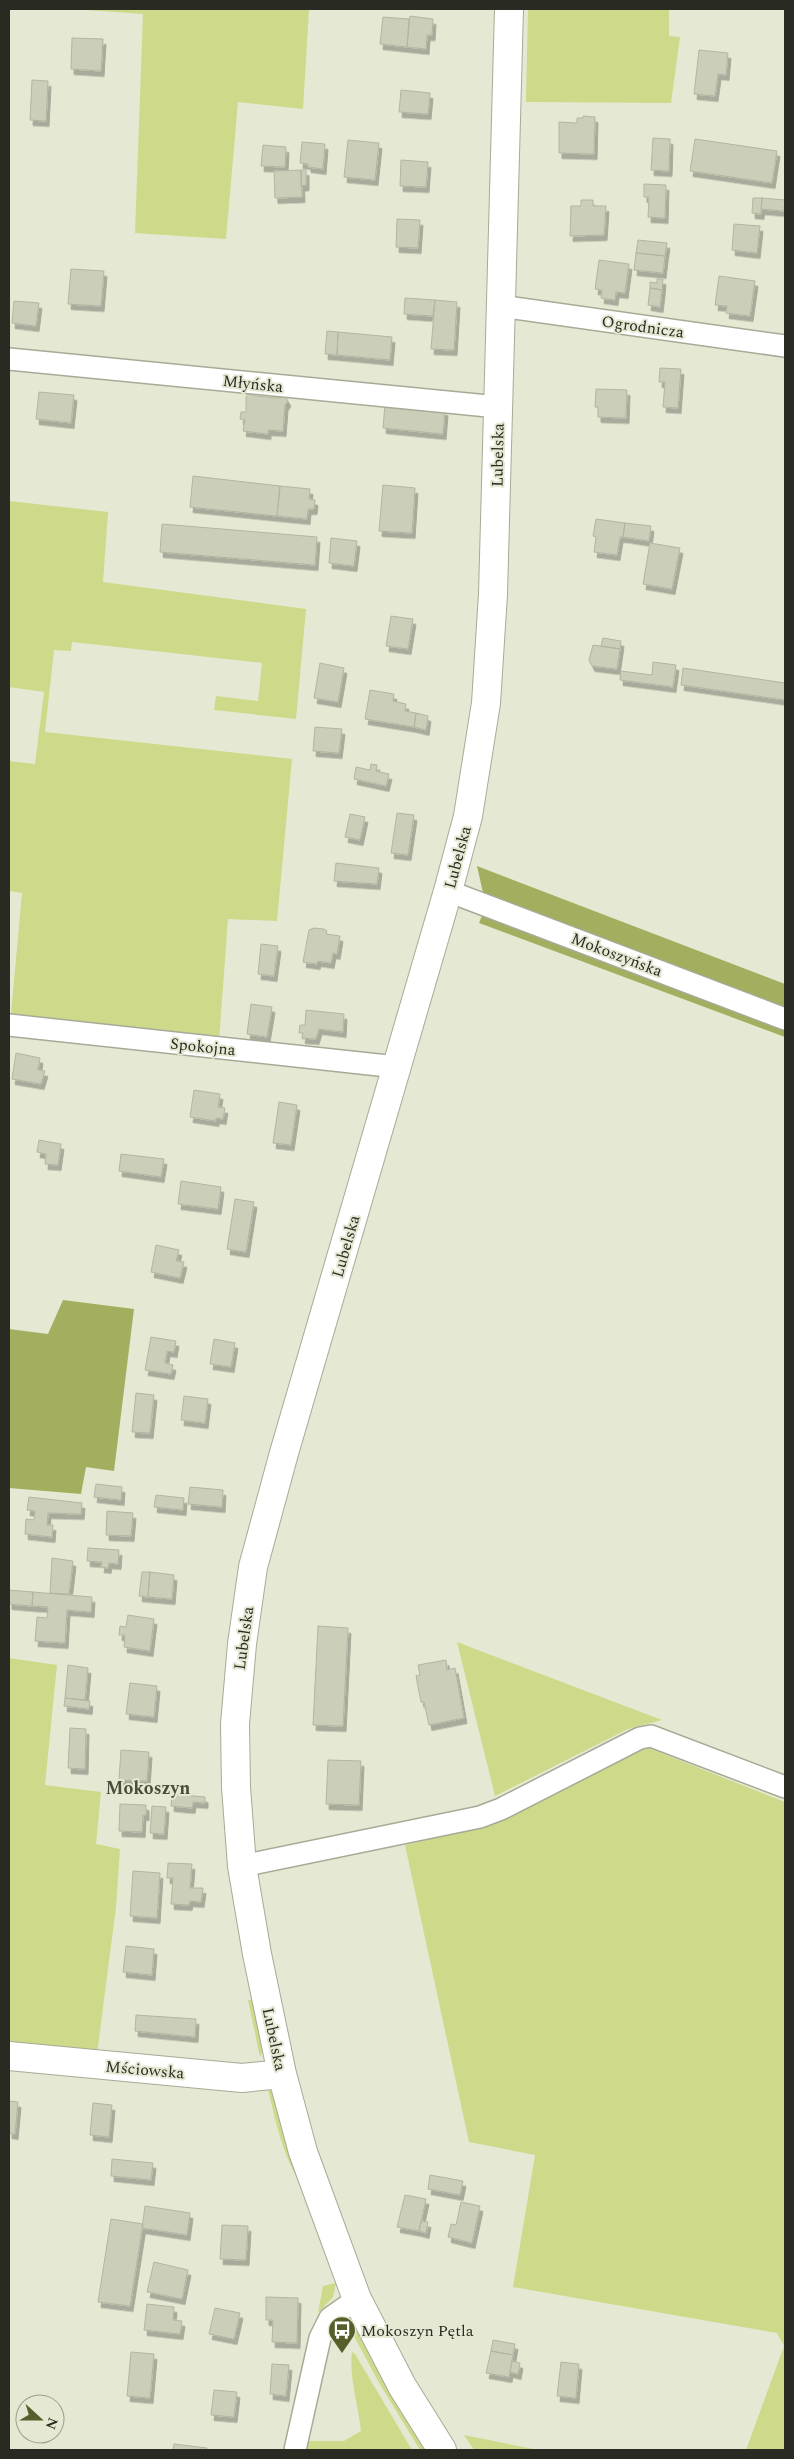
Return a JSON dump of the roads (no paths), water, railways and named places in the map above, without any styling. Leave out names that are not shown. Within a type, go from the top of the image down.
[{"type":"main road","name":"Lubelska","points":[[442,2450],[402,2386],[357,2299],[303,2152],[282,2074],[257,1954],[242,1866],[236,1787],[235,1724],[242,1644],[254,1567],[284,1453],[448,891],[468,816],[486,703],[493,594],[508,9]]},
{"type":"main road","name":"Mściowska","points":[[9,2056],[242,2078],[282,2074]]},
{"type":"street","name":"Ogrodnicza","points":[[500,306],[785,346]]},
{"type":"street","name":"Młyńska","points":[[9,359],[498,407]]},
{"type":"street","name":"Mokoszyńska","points":[[448,891],[785,1019]]},
{"type":"street","name":"Spokojna","points":[[9,1025],[397,1067]]},
{"type":"street","points":[[242,1866],[480,1817],[501,1809],[640,1738],[651,1736],[785,1787]]},
{"type":"street","points":[[295,2450],[320,2338],[330,2318],[357,2299]]},
{"type":"place","name":"Mokoszyn Pętla","points":[[342,2354]]},
{"type":"district","name":"Mokoszyn","points":[[148,1788]]}]
